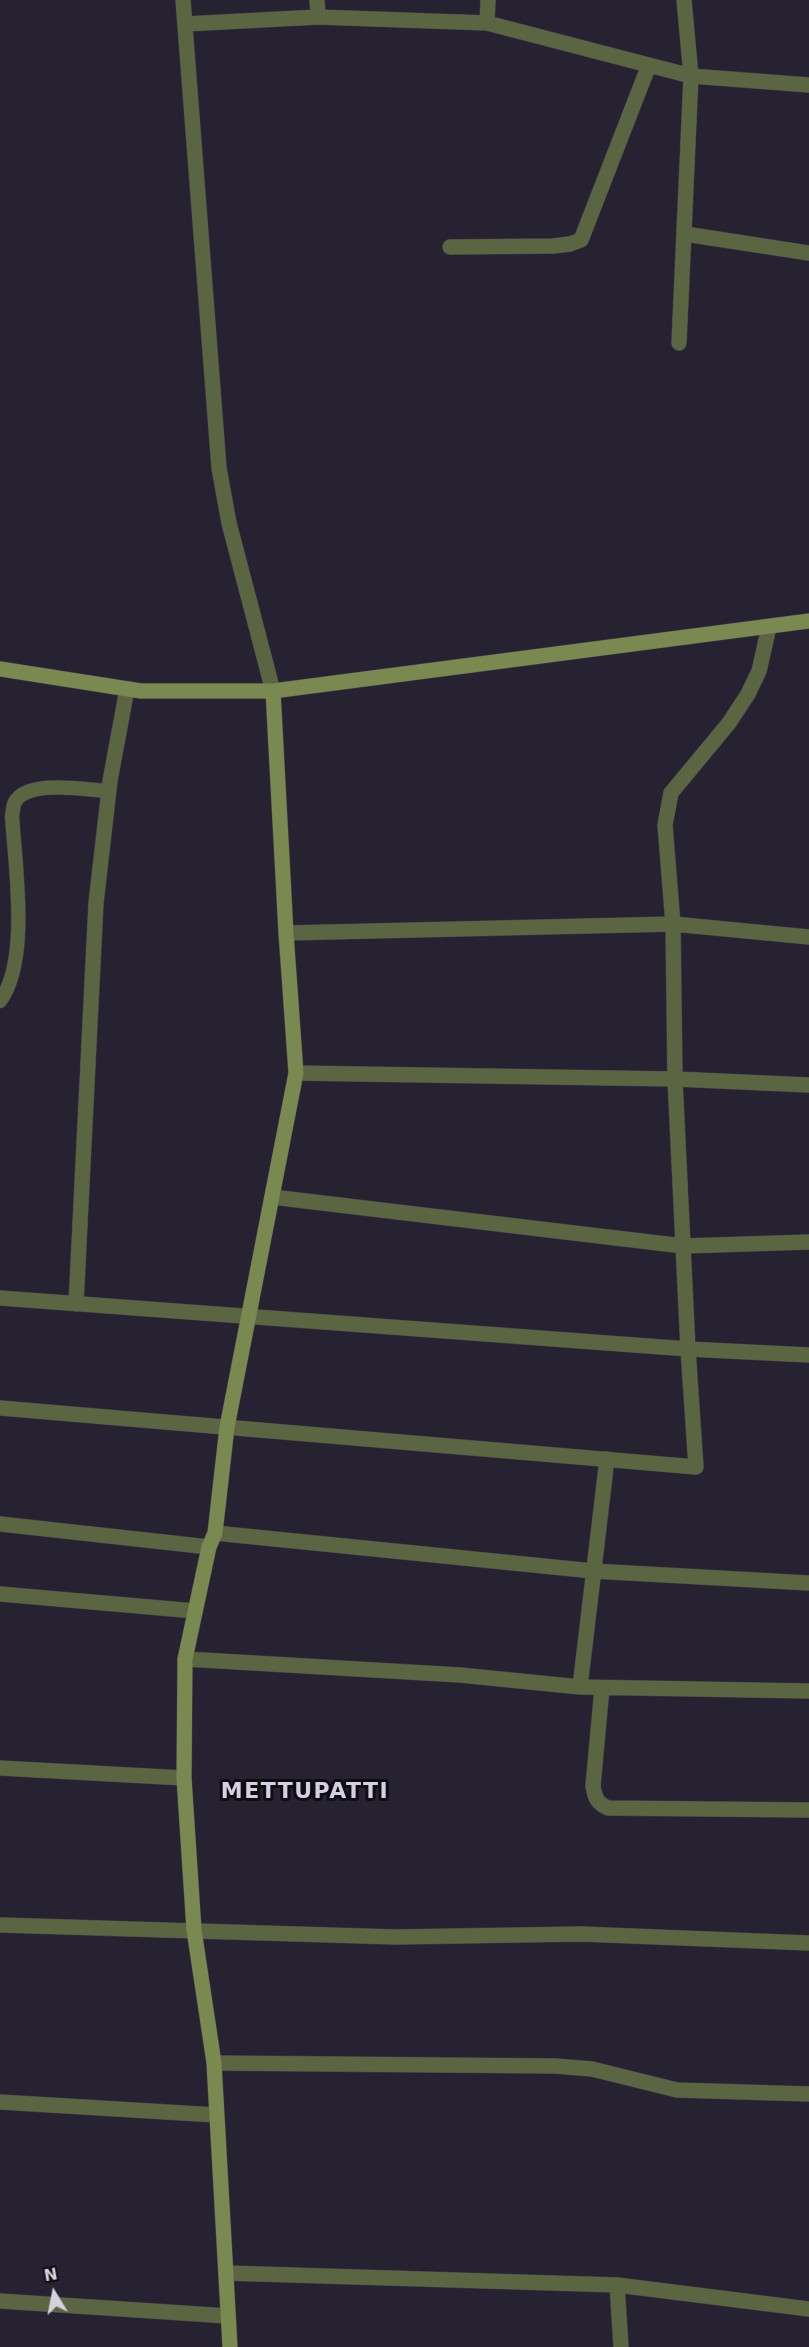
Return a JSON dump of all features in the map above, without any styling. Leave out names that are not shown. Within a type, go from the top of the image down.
[{"type":"street","points":[[183,0],[219,468],[228,523],[273,691],[296,1073],[228,1428],[212,1540],[185,1659],[184,1778],[194,1930],[214,2062],[230,2347]]},
{"type":"street","points":[[317,0],[318,17]]},
{"type":"street","points":[[487,23],[488,0]]},
{"type":"street","points":[[679,343],[691,76],[684,0]]},
{"type":"street","points":[[185,24],[318,17],[487,23],[691,76],[809,85]]},
{"type":"street","points":[[450,247],[553,246],[581,240],[649,65]]},
{"type":"street","points":[[685,234],[809,252]]},
{"type":"street","points":[[0,669],[141,691],[273,691],[809,621]]},
{"type":"street","points":[[0,1408],[696,1467],[675,1079],[674,924],[665,825],[671,793],[729,723],[748,694],[759,671],[769,627]]},
{"type":"street","points":[[76,1304],[96,903],[109,791],[127,689]]},
{"type":"street","points":[[286,933],[674,924],[809,937]]},
{"type":"street","points":[[296,1073],[675,1079],[809,1085]]},
{"type":"street","points":[[272,1197],[683,1246],[809,1242]]},
{"type":"street","points":[[0,1298],[688,1349],[809,1355]]},
{"type":"street","points":[[580,1687],[607,1459]]},
{"type":"street","points":[[0,1524],[593,1571],[809,1583]]},
{"type":"street","points":[[0,1594],[195,1611]]},
{"type":"street","points":[[185,1659],[460,1675],[580,1687],[809,1691]]},
{"type":"street","points":[[602,1688],[593,1786],[594,1796],[599,1804],[608,1808],[809,1810]]},
{"type":"street","points":[[0,1768],[184,1778]]},
{"type":"street","points":[[0,1925],[395,1937],[581,1934],[809,1943]]},
{"type":"street","points":[[214,2062],[555,2066],[592,2069],[677,2090],[809,2094]]},
{"type":"street","points":[[0,2102],[216,2115]]},
{"type":"street","points":[[226,2273],[617,2285],[809,2309]]},
{"type":"street","points":[[617,2285],[621,2347]]},
{"type":"street","points":[[0,2301],[228,2316]]},
{"type":"lane","points":[[0,1001],[7,992],[19,931],[12,816],[14,802],[25,792],[37,787],[109,791]]},
{"type":"district","name":"METTUPATTI","points":[[305,1792]]}]
